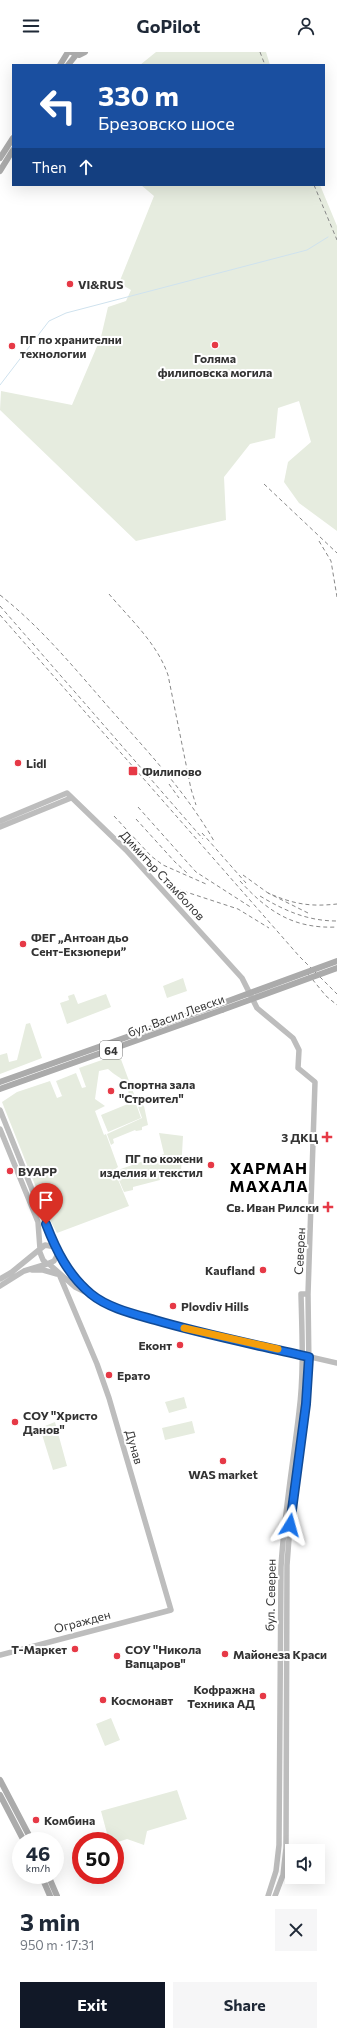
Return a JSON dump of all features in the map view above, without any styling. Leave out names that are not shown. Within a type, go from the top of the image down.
[{"type":"main road","points":[[61,64],[72,53],[85,52]]},
{"type":"main road","points":[[68,64],[72,53]]},
{"type":"main road","points":[[0,158],[12,140]]},
{"type":"main road","points":[[0,171],[12,152]]},
{"type":"main road","name":"Димитър Стамболов","points":[[0,821],[67,793],[126,850],[240,976]]},
{"type":"main road","points":[[0,827],[71,798]]},
{"type":"main road","name":"бул. Васил Левски","points":[[0,1089],[221,1007],[337,961]]},
{"type":"main road","name":"бул. Васил Левски","points":[[0,1082],[337,968]]},
{"type":"main road","name":"Северен","points":[[240,976],[257,1008],[296,1042],[299,1050],[298,1068],[313,1080],[316,1086],[308,1294]]},
{"type":"main road","points":[[0,1110],[58,1254],[71,1275],[91,1295]]},
{"type":"main road","points":[[0,1129],[40,1226],[40,1250],[43,1260],[75,1287],[122,1310],[143,1317],[337,1363]]},
{"type":"main road","points":[[0,1279],[47,1245],[55,1246]]},
{"type":"main road","points":[[0,1286],[24,1271],[54,1261],[58,1254]]},
{"type":"main road","points":[[24,1271],[43,1270],[59,1274]]},
{"type":"main road","name":"Дунав","points":[[59,1274],[97,1364],[109,1398],[171,1610]]},
{"type":"main road","points":[[68,1295],[75,1287]]},
{"type":"main road","name":"бул. Северен","points":[[268,1896],[276,1871],[279,1845],[281,1567],[283,1525],[299,1412],[302,1355],[301,1294],[308,1294],[309,1357],[306,1404],[290,1525],[287,1565],[286,1848],[283,1875],[275,1896]]},
{"type":"main road","name":"Огражден","points":[[0,1655],[171,1610]]},
{"type":"main road","points":[[0,1780],[27,1832]]},
{"type":"main road","points":[[0,1795],[19,1832]]},
{"type":"main road","points":[[45,1884],[50,1896]]},
{"type":"main road","points":[[52,1884],[57,1896]]},
{"type":"shaded area","points":[[156,52],[266,52],[270,64],[141,64]]},
{"type":"shaded area","points":[[142,186],[320,186],[337,226],[337,531],[299,503],[284,482],[288,462],[311,442],[299,401],[278,408],[275,438],[250,444],[224,477],[226,520],[136,541],[0,410],[1,391],[72,405],[101,337],[108,307],[126,301],[131,290],[119,283],[154,196]]},
{"type":"shaded area","points":[[183,978],[187,991],[167,998],[163,986]]},
{"type":"shaded area","points":[[74,994],[78,1004],[106,994],[111,1007],[67,1024],[60,1003],[69,1000],[68,996]]},
{"type":"shaded area","points":[[30,1023],[42,1058],[0,1074],[0,1055],[7,1053],[9,1062],[17,1060],[26,1024]]},
{"type":"shaded area","points":[[119,1054],[135,1097],[128,1099],[129,1092],[124,1081],[108,1069],[99,1071],[95,1099],[105,1106],[95,1111],[104,1135],[106,1134],[118,1167],[114,1170],[129,1206],[57,1233],[45,1210],[2,1102],[17,1092],[50,1081],[57,1098],[70,1093],[62,1096],[56,1081],[76,1073],[82,1088],[86,1087],[79,1068]]},
{"type":"shaded area","points":[[135,1101],[141,1118],[108,1132],[101,1115]]},
{"type":"shaded area","points":[[136,1101],[144,1106],[148,1125],[142,1127],[142,1130],[135,1130],[113,1139],[114,1143],[111,1145],[107,1134],[142,1118]]},
{"type":"shaded area","points":[[159,1133],[183,1136],[181,1171],[159,1177],[160,1180],[133,1187],[133,1190],[124,1192],[115,1171],[164,1154]]},
{"type":"shaded area","points":[[184,1397],[187,1408],[169,1413],[165,1402]]},
{"type":"shaded area","points":[[192,1421],[195,1433],[165,1440],[162,1428]]},
{"type":"shaded area","points":[[55,1422],[67,1466],[53,1470],[40,1428]]},
{"type":"shaded area","points":[[111,1718],[120,1740],[105,1746],[96,1724]]},
{"type":"shaded area","points":[[177,1790],[187,1819],[147,1831],[144,1845],[127,1839],[124,1840],[124,1832],[107,1832],[101,1811]]},
{"type":"waterway","points":[[0,385],[49,321],[66,313],[307,250],[328,237]]},
{"type":"railway","points":[[260,52],[265,64]]},
{"type":"railway","points":[[314,186],[337,240]]},
{"type":"railway","points":[[264,484],[337,553]]},
{"type":"railway","points":[[319,541],[331,561],[337,597]]},
{"type":"railway","points":[[109,594],[150,642],[157,652],[168,675],[191,789],[196,805]]},
{"type":"railway","points":[[0,595],[44,635],[152,757],[179,789],[214,841]]},
{"type":"railway","points":[[0,606],[203,839]]},
{"type":"railway","points":[[0,615],[299,956],[337,994]]},
{"type":"railway","points":[[169,784],[179,798]]},
{"type":"railway","points":[[138,807],[196,872],[252,908]]},
{"type":"railway","points":[[114,816],[151,856],[163,865],[206,884]]},
{"type":"railway","points":[[136,819],[187,873]]},
{"type":"railway","points":[[202,833],[246,883]]},
{"type":"railway","points":[[243,875],[268,893]]},
{"type":"railway","points":[[240,881],[261,902],[283,916],[308,925],[337,927]]},
{"type":"railway","points":[[177,889],[238,909],[269,928]]},
{"type":"railway","points":[[308,913],[268,893],[302,904],[337,904]]},
{"type":"railway","points":[[260,896],[288,911],[306,917],[326,921],[337,921]]},
{"type":"railway","points":[[308,974],[326,996],[337,1005]]},
{"type":"slow traffic","points":[[184,1328],[278,1349]]},
{"type":"place","name":"VI&RUS","points":[[70,284]]},
{"type":"place","name":"Голяма филиповска могила","points":[[215,345]]},
{"type":"place","name":"ПГ по хранителни технологии","points":[[12,346]]},
{"type":"place","name":"Lidl","points":[[18,763]]},
{"type":"place","name":"Филипово","points":[[133,771]]},
{"type":"place","name":"ФЕГ „Антоан дьо Сент-Екзюпери”","points":[[23,944]]},
{"type":"place","name":"Спортна зала \"Строител\"","points":[[111,1091]]},
{"type":"place","name":"3 ДКЦ","points":[[327,1137]]},
{"type":"place","name":"ПГ по кожени изделия и текстил","points":[[211,1165]]},
{"type":"place","name":"ВУАРР","points":[[10,1171]]},
{"type":"place","name":"Св. Иван Рилски","points":[[328,1207]]},
{"type":"place","name":"Kaufland","points":[[263,1270]]},
{"type":"place","name":"Plovdiv Hills","points":[[173,1306]]},
{"type":"place","name":"Еконт","points":[[180,1345]]},
{"type":"place","name":"Ерато","points":[[109,1375]]},
{"type":"place","name":"СОУ \"Христо Данов\"","points":[[15,1422]]},
{"type":"place","name":"WAS market","points":[[223,1461]]},
{"type":"place","name":"Т-Маркет","points":[[75,1649]]},
{"type":"place","name":"Майонеза Краси","points":[[225,1654]]},
{"type":"place","name":"СОУ \"Никола Вапцаров\"","points":[[117,1656]]},
{"type":"place","name":"Кофражна Техника АД","points":[[263,1696]]},
{"type":"place","name":"Космонавт","points":[[103,1700]]},
{"type":"place","name":"Комбина","points":[[36,1820]]},
{"type":"district","name":"ХАРМАН МАХАЛА","points":[[269,1176]]},
{"type":"route","points":[[46,1224],[58,1254],[71,1275],[91,1295],[112,1306],[132,1314],[180,1327],[309,1357],[306,1404],[290,1525]]}]
